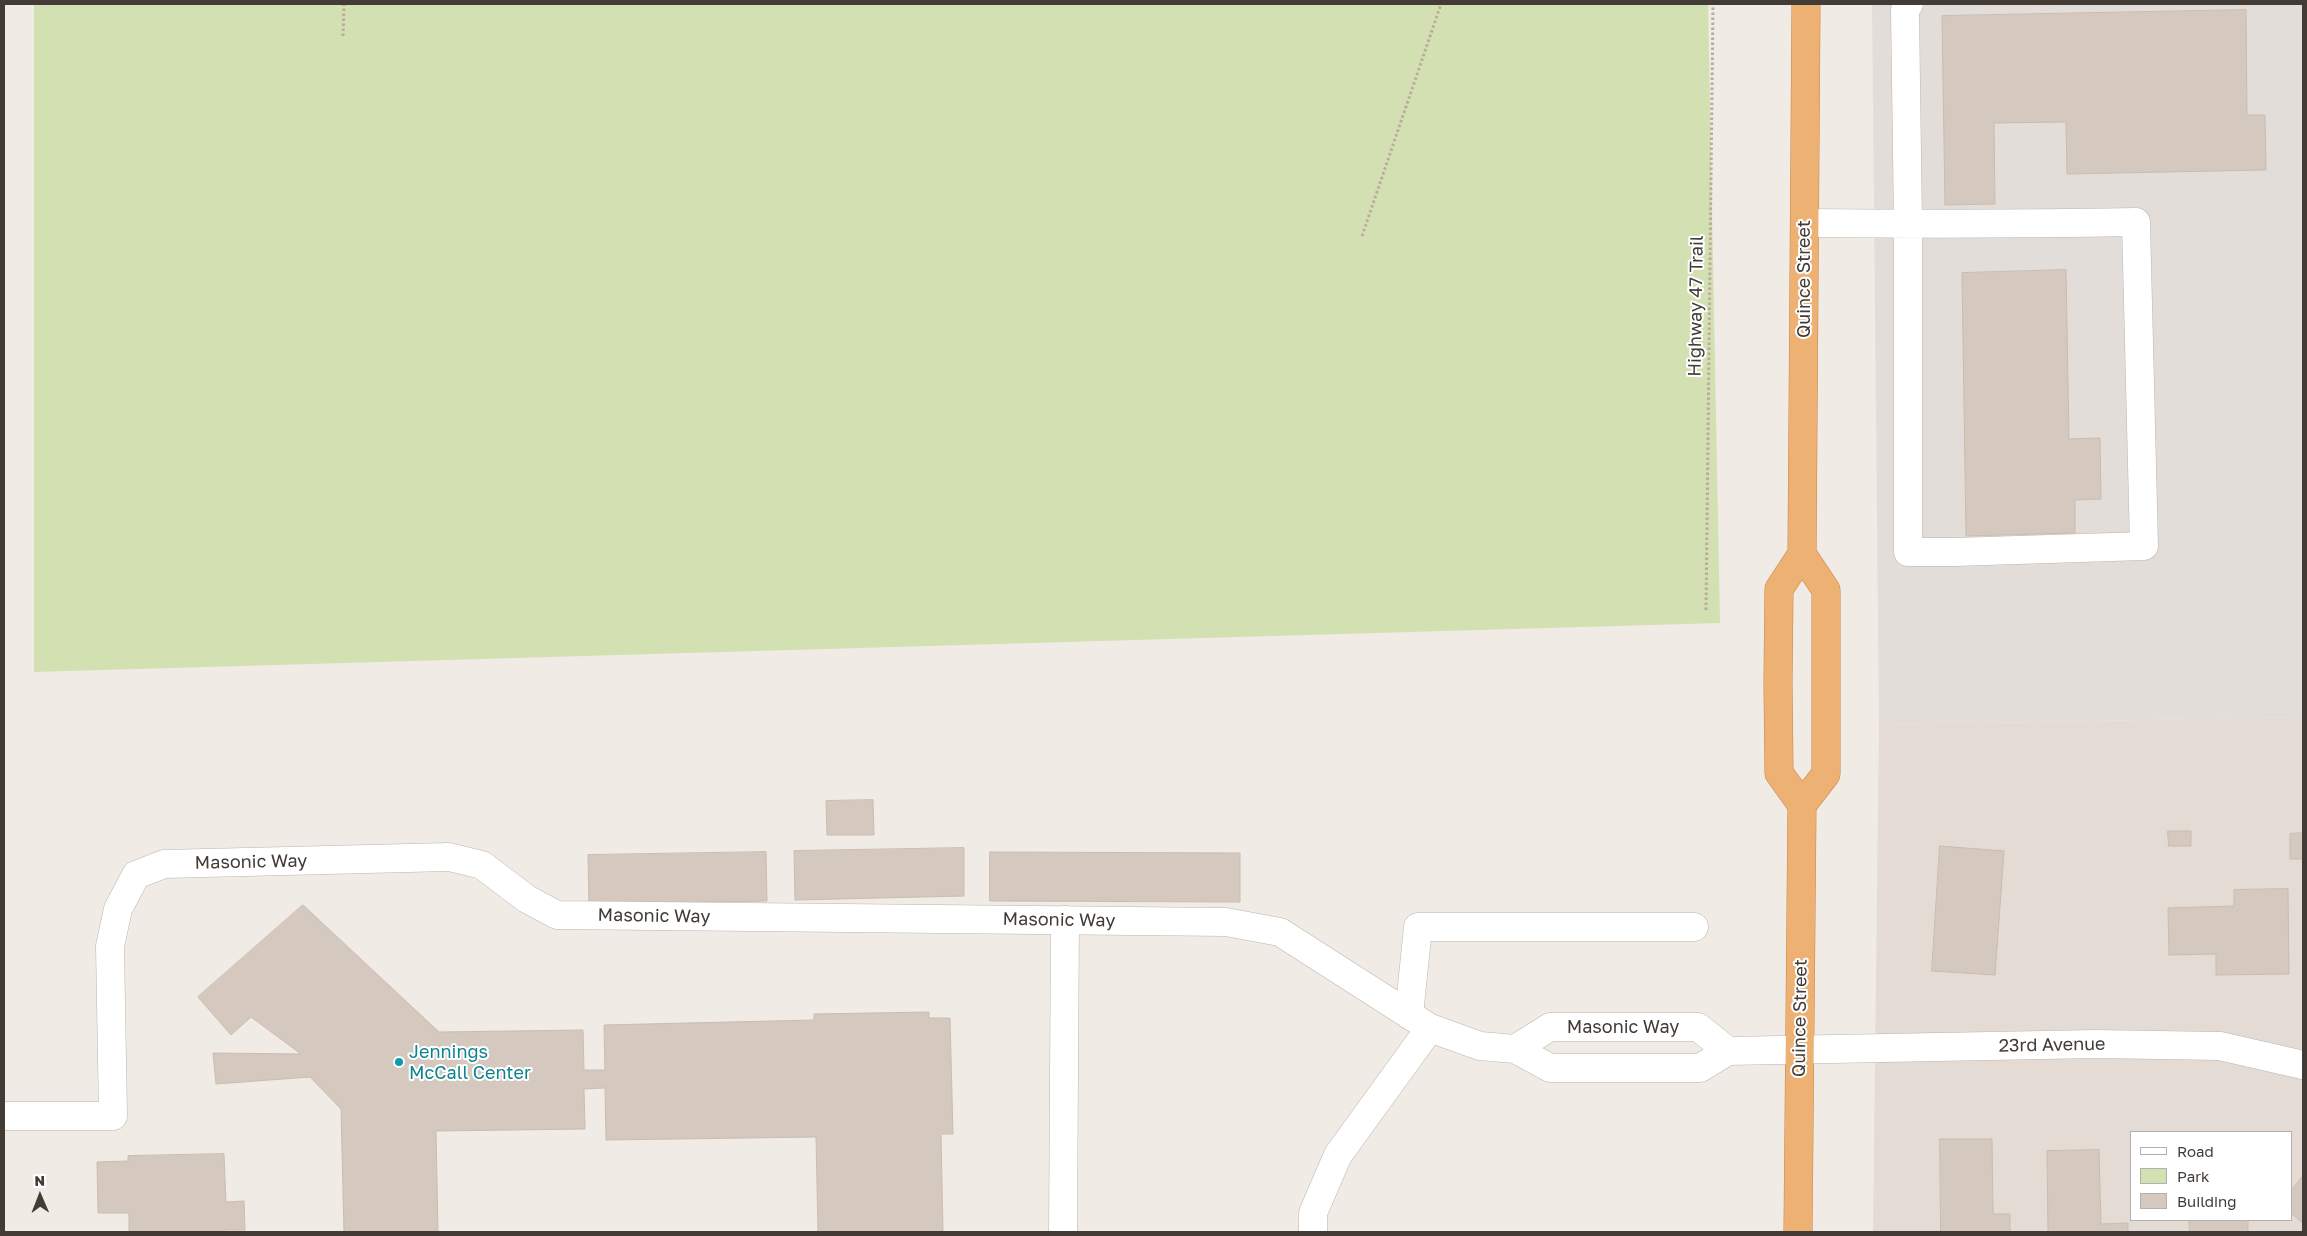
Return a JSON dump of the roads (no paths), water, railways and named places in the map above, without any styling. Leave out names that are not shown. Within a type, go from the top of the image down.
[{"type":"highway","name":"Quince Street","points":[[1802,554],[1806,4]]},
{"type":"highway","points":[[1802,554],[1826,590],[1826,774],[1802,805],[1779,773],[1778,682],[1779,589],[1802,554]]},
{"type":"highway","name":"Quince Street","points":[[1798,1232],[1802,805]]},
{"type":"street","points":[[1805,223],[1908,225],[2136,222],[2144,546],[1908,552],[1908,225],[1905,10],[1909,4]]},
{"type":"street","name":"Masonic Way","points":[[4,1116],[113,1116],[110,946],[112,936],[118,909],[136,875],[164,864],[449,857],[482,865],[526,899],[558,915],[1226,922],[1258,926],[1280,932],[1326,959],[1420,1021],[1480,1046],[1515,1049],[1550,1068],[1700,1068],[1728,1051],[1698,1028],[1550,1027],[1515,1049]]},
{"type":"street","points":[[1063,1232],[1065,920]]},
{"type":"street","points":[[1313,1232],[1313,1213],[1338,1154],[1420,1021],[1418,928],[1694,927]]},
{"type":"street","name":"23rd Avenue","points":[[1799,1051],[2095,1044],[2220,1046],[2303,1065]]},
{"type":"street","points":[[1728,1051],[1799,1051]]},
{"type":"place","name":"Jennings McCall Center","points":[[399,1062]]}]
